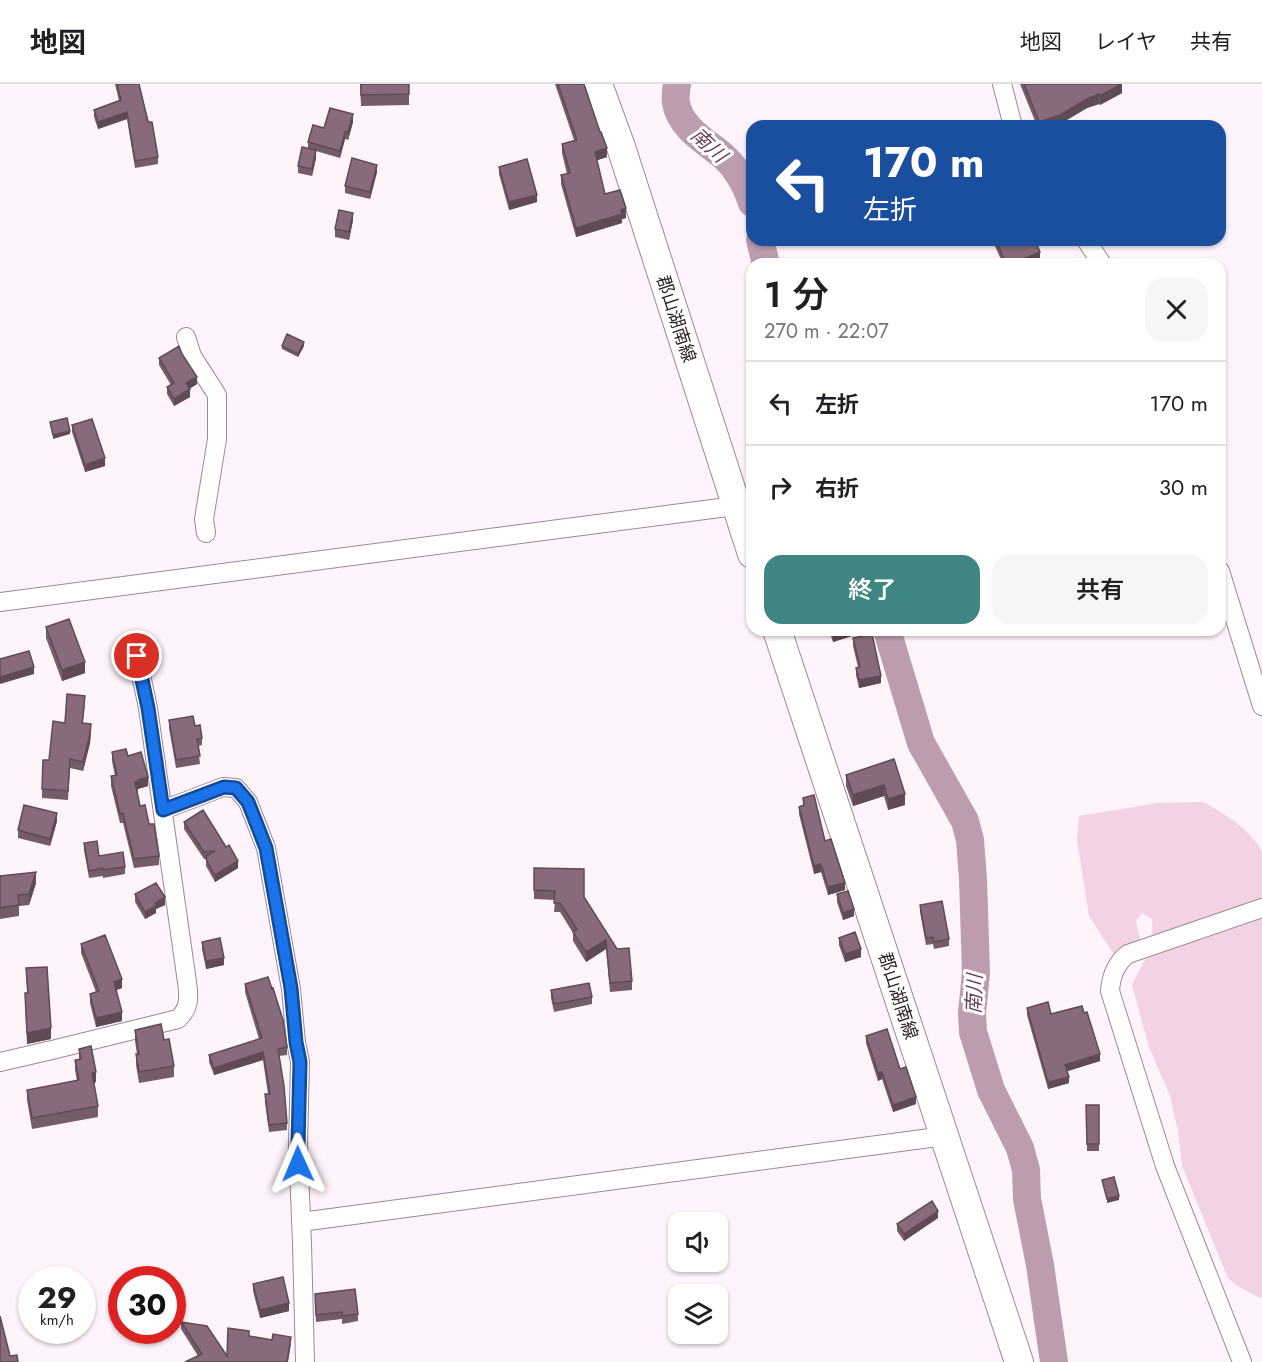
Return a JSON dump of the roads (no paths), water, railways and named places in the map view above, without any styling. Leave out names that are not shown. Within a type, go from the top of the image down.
[{"type":"main road","name":"郡山湖南線","points":[[598,84],[621,147],[746,537]]},
{"type":"main road","name":"郡山湖南線","points":[[779,636],[1019,1362]]},
{"type":"street","points":[[1002,84],[1011,120]]},
{"type":"street","points":[[186,338],[192,356],[217,395],[217,439],[204,519],[206,532]]},
{"type":"street","points":[[0,602],[735,506]]},
{"type":"street","points":[[1226,590],[1262,706]]},
{"type":"street","points":[[0,1062],[178,1019],[187,1009],[189,994],[163,810],[148,708],[137,656]]},
{"type":"street","points":[[163,810],[224,787],[236,788],[248,802],[261,833],[268,859],[291,988],[300,1062],[298,1145],[305,1362]]},
{"type":"street","points":[[1242,1362],[1165,1166],[1110,991],[1117,966],[1128,954],[1262,908]]},
{"type":"street","points":[[301,1222],[945,1136]]},
{"type":"waterway","name":"南川","points":[[677,84],[676,103],[682,119],[694,133],[732,165],[746,188]]},
{"type":"waterway","name":"南川","points":[[762,246],[764,258]]},
{"type":"waterway","name":"南川","points":[[889,636],[921,743],[965,821],[970,840],[976,973],[972,1013],[973,1032],[991,1090],[1020,1148],[1026,1170],[1027,1199],[1040,1265],[1054,1362]]}]
